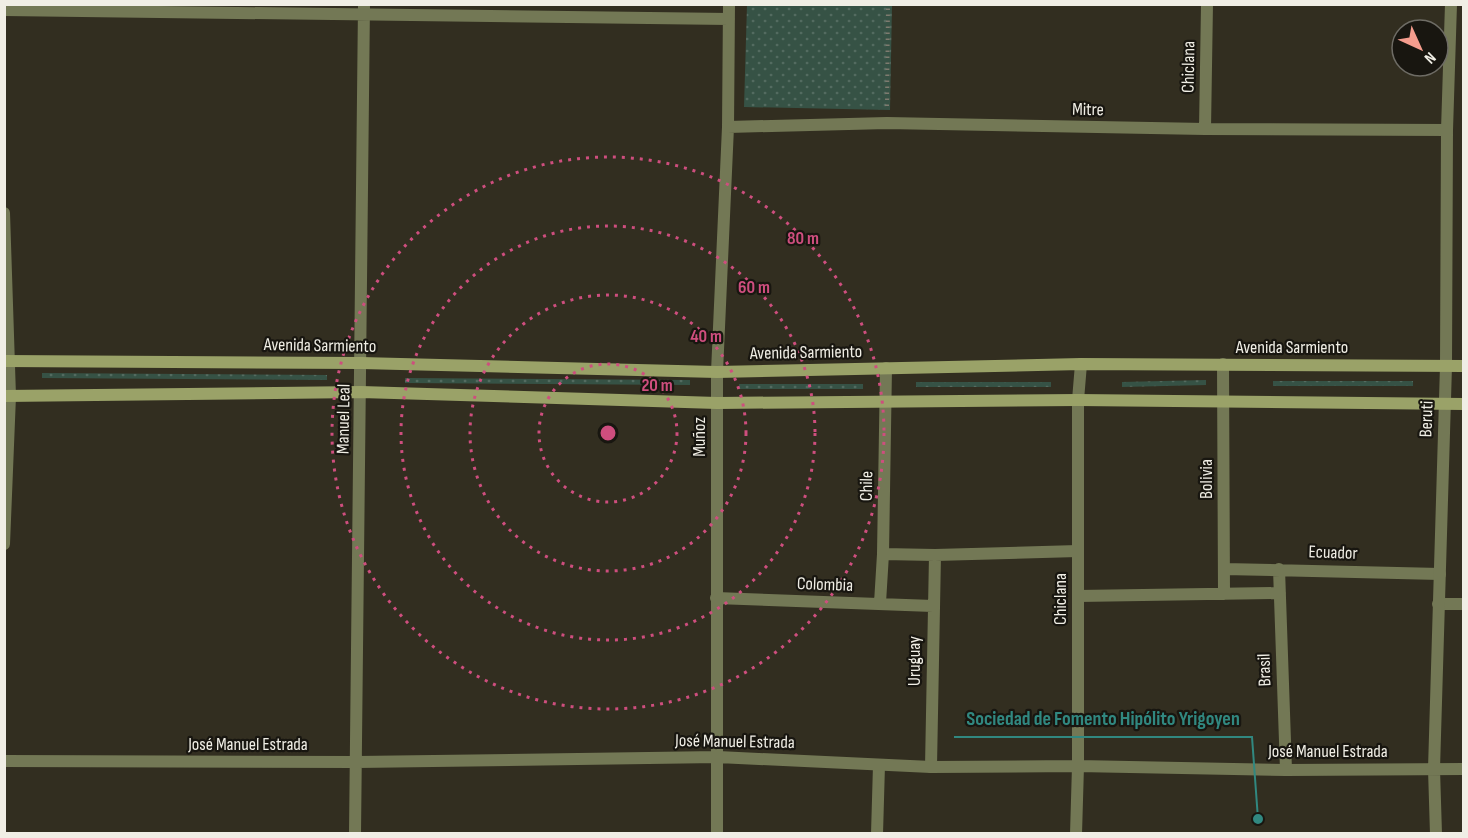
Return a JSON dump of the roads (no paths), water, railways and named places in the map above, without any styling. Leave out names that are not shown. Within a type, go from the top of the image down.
[{"type":"main road","name":"Avenida Sarmiento","points":[[6,361],[361,363],[717,372],[1081,363],[1464,366]]},
{"type":"main road","points":[[7,396],[361,392],[717,403],[1223,400],[1464,404]]},
{"type":"street","name":"Muñoz","points":[[717,834],[717,372],[728,127],[729,4]]},
{"type":"street","name":"Chiclana","points":[[1205,129],[1207,4]]},
{"type":"street","points":[[4,10],[364,10],[729,19]]},
{"type":"street","name":"Manuel Leal","points":[[356,834],[364,10]]},
{"type":"street","name":"Beruti","points":[[1436,834],[1434,769],[1446,366],[1447,130],[1455,12]]},
{"type":"street","name":"Mitre","points":[[728,127],[887,123],[1205,129],[1447,130]]},
{"type":"street","points":[[4,213],[7,396],[4,544]]},
{"type":"street","name":"Chiclana","points":[[1077,834],[1078,400],[1081,363]]},
{"type":"street","name":"Bolivia","points":[[1223,364],[1224,594]]},
{"type":"street","name":"Chile","points":[[880,603],[886,368]]},
{"type":"street","points":[[883,554],[1078,551]]},
{"type":"street","name":"Uruguay","points":[[932,767],[935,555]]},
{"type":"street","name":"Ecuador","points":[[1224,569],[1440,573]]},
{"type":"street","name":"Brasil","points":[[1279,569],[1286,770]]},
{"type":"street","points":[[1078,596],[1280,593]]},
{"type":"street","name":"Colombia","points":[[716,598],[933,606]]},
{"type":"street","points":[[1438,604],[1464,604]]},
{"type":"street","name":"José Manuel Estrada","points":[[4,760],[357,762],[718,757],[932,767],[1464,769]]},
{"type":"street","points":[[877,834],[879,765]]},
{"type":"place","name":"Sociedad de Fomento Hipólito Yrigoyen","points":[[1258,819]]}]
